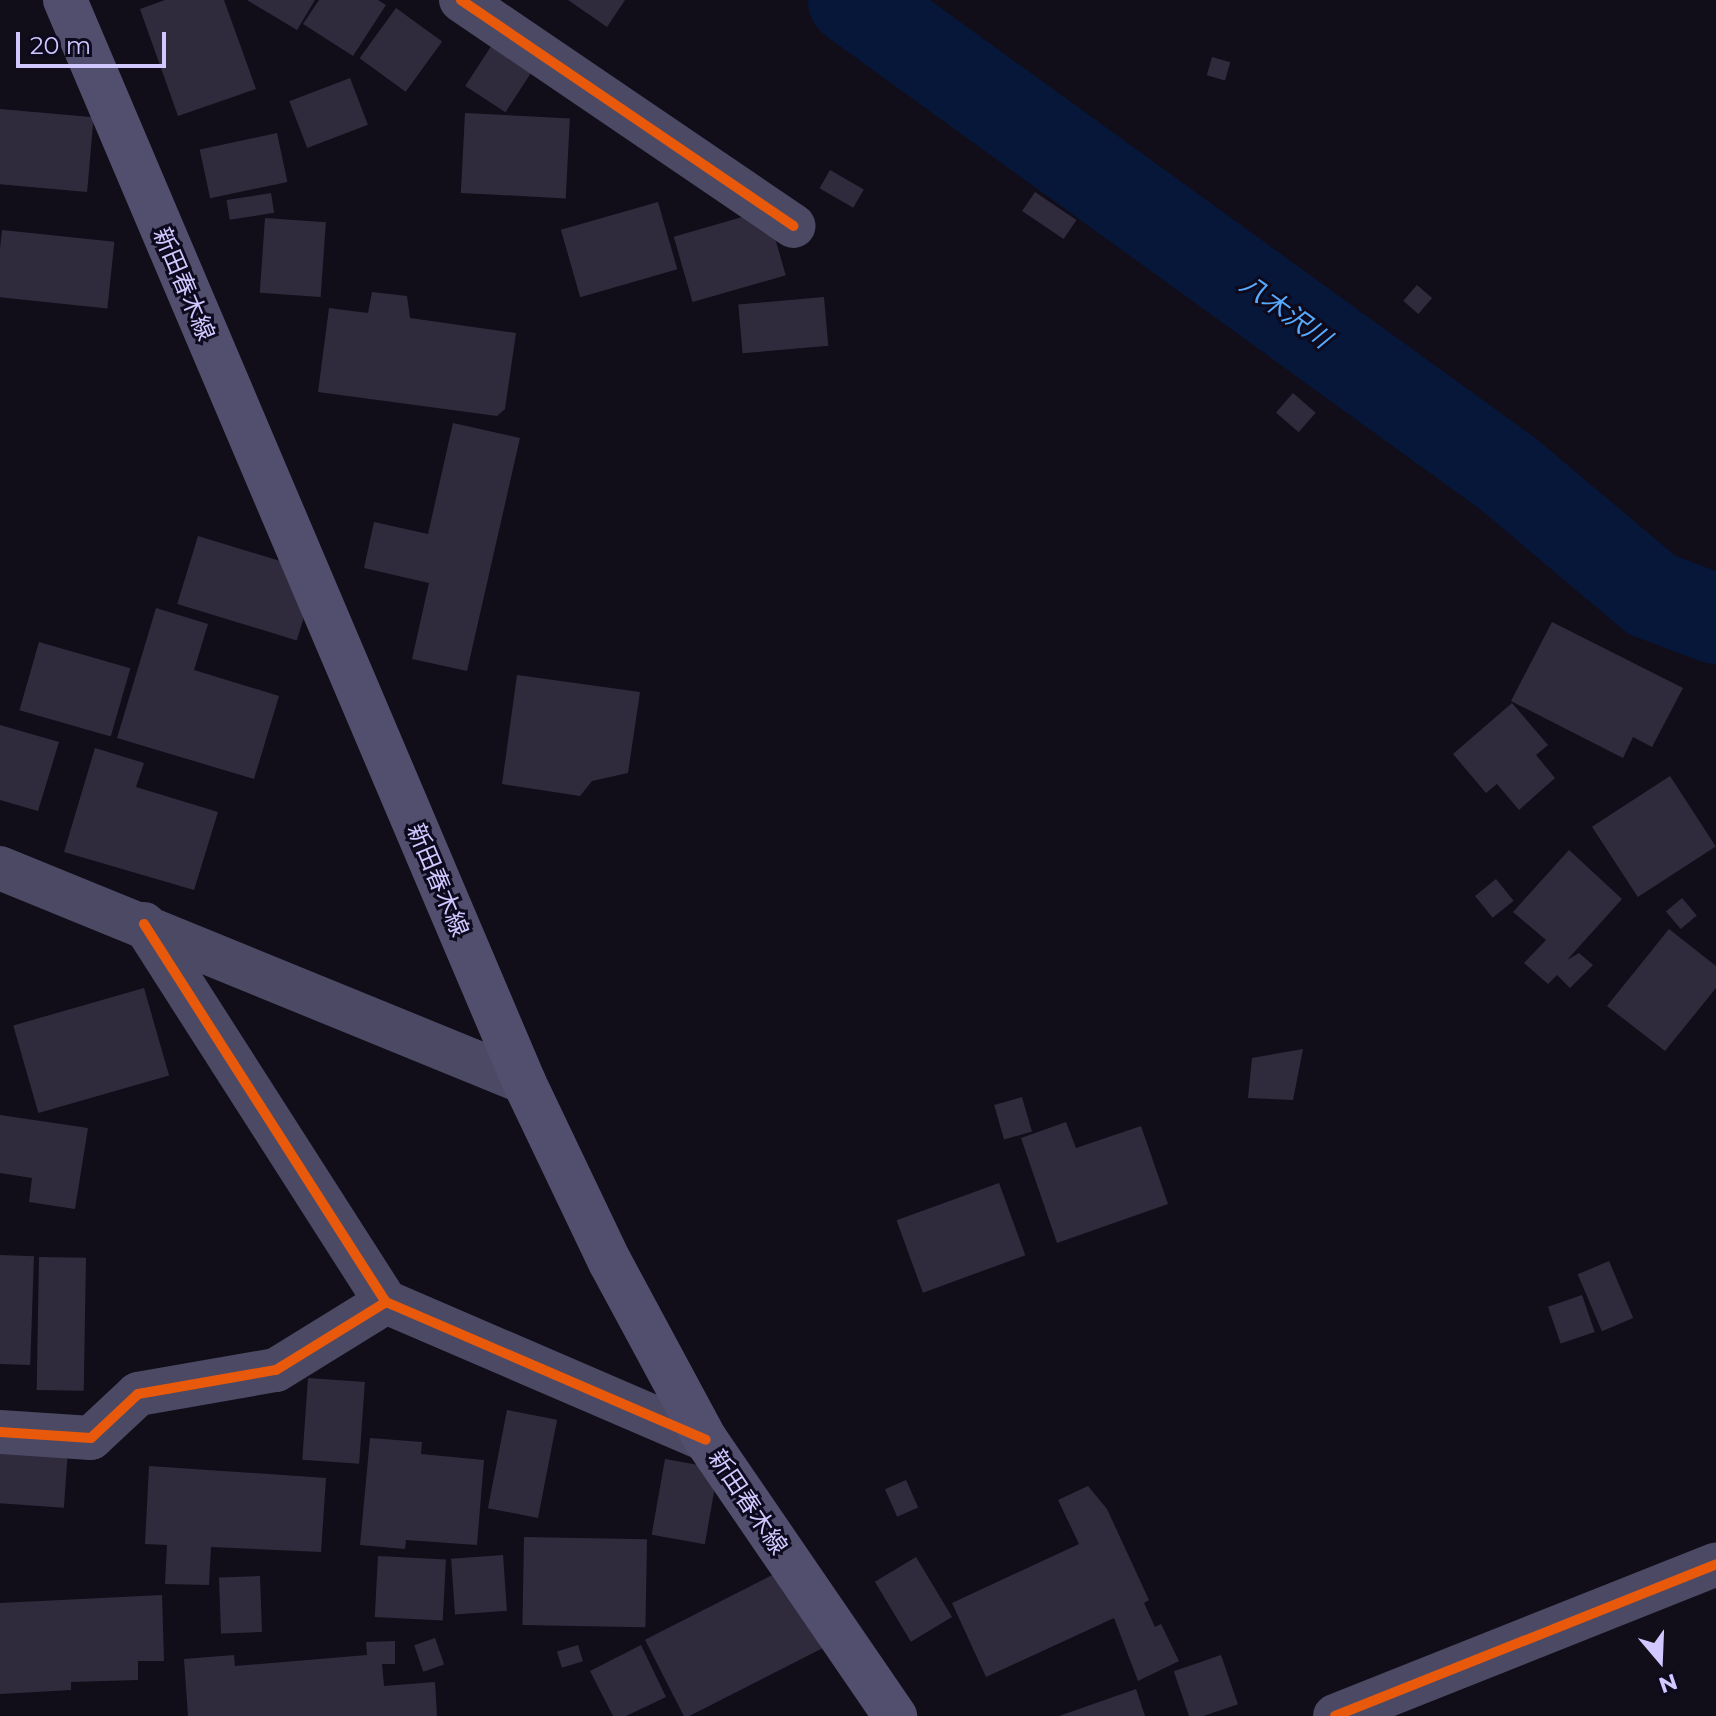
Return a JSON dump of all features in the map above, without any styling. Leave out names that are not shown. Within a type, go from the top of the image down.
[{"type":"main road","name":"新田春木線","points":[[65,0],[524,1082],[610,1262],[706,1440],[895,1716]]},
{"type":"street","points":[[461,0],[794,226]]},
{"type":"street","points":[[0,868],[144,924],[524,1082]]},
{"type":"street","points":[[144,924],[386,1302],[706,1440]]},
{"type":"street","points":[[0,1432],[91,1438],[138,1394],[276,1370],[386,1302]]},
{"type":"street","points":[[1335,1716],[1716,1564]]},
{"type":"building","points":[[165,0],[224,0],[256,89],[178,116],[140,9]]},
{"type":"building","points":[[247,0],[315,0],[297,30]]},
{"type":"building","points":[[319,0],[378,0],[386,5],[353,56],[303,24]]},
{"type":"building","points":[[568,0],[625,0],[607,27]]},
{"type":"building","points":[[396,8],[442,42],[406,92],[360,58]]},
{"type":"building","points":[[499,34],[539,60],[505,112],[465,86]]},
{"type":"building","points":[[1212,57],[1230,62],[1225,81],[1207,75]]},
{"type":"building","points":[[350,78],[368,125],[307,148],[289,101]]},
{"type":"building","points":[[0,109],[94,117],[87,192],[0,184]]},
{"type":"building","points":[[465,113],[570,118],[566,198],[461,193]]},
{"type":"building","points":[[277,133],[287,182],[210,198],[200,149]]},
{"type":"building","points":[[830,170],[864,190],[853,208],[820,188]]},
{"type":"building","points":[[1035,192],[1076,220],[1064,239],[1022,211]]},
{"type":"building","points":[[271,193],[274,213],[230,220],[227,200]]},
{"type":"building","points":[[658,202],[677,269],[580,297],[561,230]]},
{"type":"building","points":[[767,210],[786,275],[693,302],[674,237]]},
{"type":"building","points":[[265,218],[326,222],[321,297],[260,293]]},
{"type":"building","points":[[2,230],[114,242],[107,308],[0,297]]},
{"type":"building","points":[[1417,285],[1432,298],[1418,314],[1403,301]]},
{"type":"building","points":[[372,292],[407,296],[410,318],[516,333],[505,409],[497,416],[318,392],[329,308],[368,313]]},
{"type":"building","points":[[824,297],[828,346],[743,353],[738,304]]},
{"type":"building","points":[[1293,393],[1316,413],[1299,432],[1276,413]]},
{"type":"building","points":[[453,423],[520,438],[467,671],[412,659],[429,583],[364,568],[374,522],[428,534]]},
{"type":"building","points":[[198,536],[318,573],[297,640],[177,604]]},
{"type":"building","points":[[156,608],[208,624],[194,670],[279,696],[254,779],[117,738]]},
{"type":"building","points":[[1552,622],[1683,688],[1652,747],[1633,737],[1623,758],[1511,701]]},
{"type":"building","points":[[39,642],[130,668],[111,736],[19,710]]},
{"type":"building","points":[[517,675],[640,692],[628,773],[592,781],[580,796],[502,784]]},
{"type":"building","points":[[1512,703],[1548,745],[1536,755],[1555,778],[1519,810],[1497,784],[1486,793],[1453,754]]},
{"type":"building","points":[[0,725],[59,742],[38,811],[0,800]]},
{"type":"building","points":[[95,748],[144,763],[136,787],[218,812],[194,890],[64,852]]},
{"type":"building","points":[[1670,776],[1716,846],[1638,897],[1592,827]]},
{"type":"building","points":[[1569,850],[1622,899],[1567,960],[1579,953],[1593,965],[1570,988],[1557,975],[1548,984],[1524,963],[1546,940],[1513,912]]},
{"type":"building","points":[[1496,879],[1514,901],[1493,918],[1475,896]]},
{"type":"building","points":[[1682,898],[1697,916],[1681,929],[1666,911]]},
{"type":"building","points":[[1669,929],[1716,966],[1716,988],[1665,1051],[1607,1006]]},
{"type":"building","points":[[144,988],[169,1075],[38,1113],[13,1025]]},
{"type":"building","points":[[1303,1049],[1293,1100],[1248,1098],[1252,1058]]},
{"type":"building","points":[[1022,1097],[1032,1132],[1004,1140],[994,1105]]},
{"type":"building","points":[[0,1115],[88,1128],[75,1209],[29,1202],[32,1178],[0,1173]]},
{"type":"building","points":[[1066,1122],[1076,1148],[1141,1126],[1168,1204],[1057,1243],[1021,1138]]},
{"type":"building","points":[[999,1183],[1025,1255],[923,1293],[897,1220]]},
{"type":"building","points":[[0,1255],[34,1256],[30,1365],[0,1364]]},
{"type":"building","points":[[39,1257],[86,1258],[84,1391],[37,1390]]},
{"type":"building","points":[[1609,1261],[1633,1318],[1602,1331],[1578,1274]]},
{"type":"building","points":[[1582,1295],[1595,1332],[1561,1344],[1548,1307]]},
{"type":"building","points":[[308,1378],[365,1382],[359,1464],[302,1460]]},
{"type":"building","points":[[507,1410],[557,1420],[538,1518],[488,1508]]},
{"type":"building","points":[[0,1418],[70,1423],[64,1508],[0,1503]]},
{"type":"building","points":[[370,1438],[422,1442],[421,1454],[484,1460],[477,1545],[406,1540],[405,1549],[360,1545]]},
{"type":"building","points":[[665,1459],[718,1468],[705,1544],[652,1535]]},
{"type":"building","points":[[149,1466],[326,1478],[321,1552],[211,1547],[209,1585],[165,1584],[167,1545],[145,1544]]},
{"type":"building","points":[[906,1480],[918,1507],[897,1517],[885,1489]]},
{"type":"building","points":[[1088,1486],[1107,1509],[1149,1600],[1144,1603],[1155,1627],[1161,1624],[1179,1661],[1138,1681],[1114,1618],[986,1677],[952,1603],[1079,1544],[1058,1500]]},
{"type":"building","points":[[524,1537],[647,1539],[645,1627],[522,1625]]},
{"type":"building","points":[[503,1555],[507,1611],[455,1614],[451,1559]]},
{"type":"building","points":[[378,1556],[446,1560],[443,1620],[375,1617]]},
{"type":"building","points":[[916,1557],[952,1617],[911,1642],[875,1582]]},
{"type":"building","points":[[784,1569],[824,1647],[689,1716],[684,1716],[645,1640]]},
{"type":"building","points":[[260,1576],[262,1632],[221,1633],[219,1577]]},
{"type":"building","points":[[162,1595],[164,1661],[138,1661],[138,1680],[71,1682],[71,1690],[0,1694],[0,1603]]},
{"type":"building","points":[[435,1638],[444,1664],[423,1672],[414,1645]]},
{"type":"building","points":[[395,1641],[395,1664],[382,1664],[384,1686],[435,1682],[437,1716],[188,1716],[184,1659],[234,1655],[235,1666],[367,1655],[366,1642]]},
{"type":"building","points":[[578,1645],[583,1661],[562,1668],[557,1651]]},
{"type":"building","points":[[641,1645],[666,1697],[626,1716],[613,1716],[590,1671]]},
{"type":"building","points":[[1221,1655],[1238,1704],[1204,1716],[1189,1716],[1174,1671]]},
{"type":"building","points":[[1136,1689],[1145,1716],[1059,1716]]},
{"type":"waterway","name":"八木沢川","points":[[853,0],[1507,473],[1652,595],[1716,619]]},
{"type":"cycle path","points":[[461,0],[794,226]]},
{"type":"cycle path","points":[[144,924],[386,1302],[706,1440]]},
{"type":"cycle path","points":[[0,1432],[91,1438],[138,1394],[276,1370],[386,1302]]},
{"type":"cycle path","points":[[1335,1716],[1716,1564]]}]
